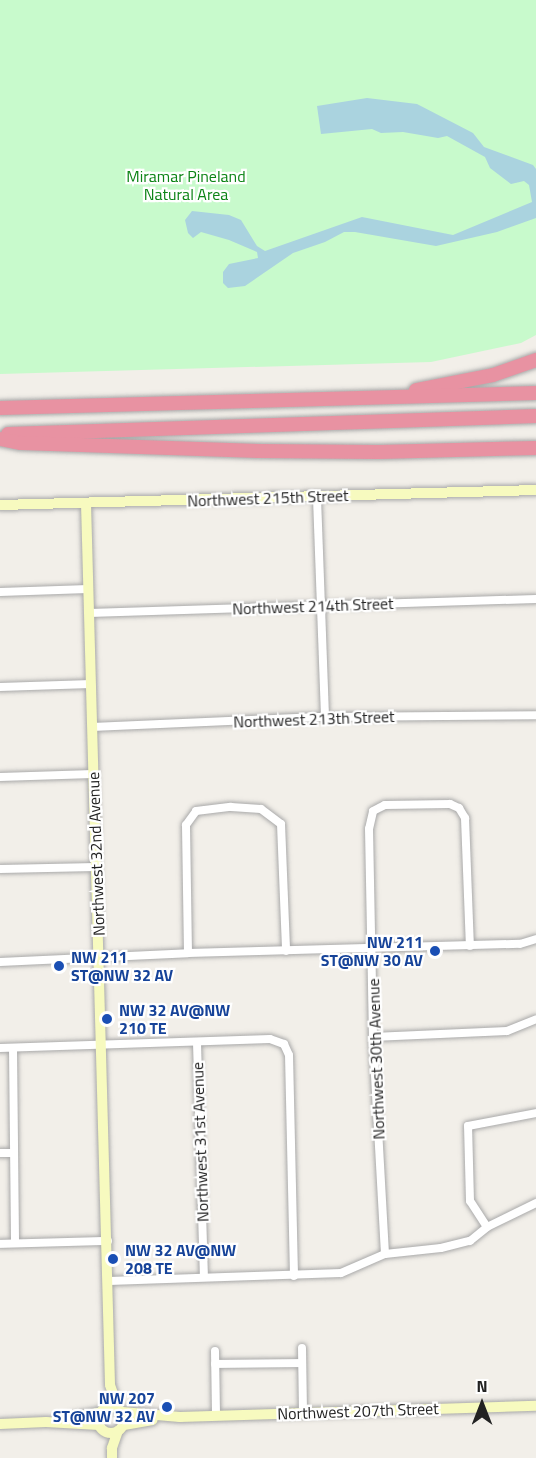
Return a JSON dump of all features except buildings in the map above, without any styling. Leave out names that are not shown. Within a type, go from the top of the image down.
[{"type":"highway","points":[[382,398],[493,375],[536,360]]},
{"type":"highway","points":[[0,408],[536,393]]},
{"type":"highway","points":[[0,437],[536,416]]},
{"type":"highway","points":[[0,437],[21,443],[260,451],[536,448]]},
{"type":"street","name":"Northwest 215th Street","points":[[0,505],[317,498],[536,490]]},
{"type":"street","points":[[317,498],[325,717]]},
{"type":"street","name":"Northwest 32nd Avenue","points":[[86,503],[109,1281],[110,1385],[101,1419]]},
{"type":"street","points":[[0,592],[88,589]]},
{"type":"street","name":"Northwest 214th Street","points":[[89,613],[536,599]]},
{"type":"street","points":[[0,687],[91,684]]},
{"type":"street","name":"Northwest 213th Street","points":[[92,728],[325,717],[536,714]]},
{"type":"street","points":[[0,777],[93,774]]},
{"type":"street","name":"Northwest 30th Avenue","points":[[385,1254],[373,1037],[369,829],[373,811],[385,805],[450,804],[459,808],[465,818],[470,946]]},
{"type":"street","points":[[188,953],[186,825],[196,811],[231,807],[261,809],[280,824],[286,951]]},
{"type":"street","points":[[0,869],[96,867]]},
{"type":"street","points":[[0,962],[188,953],[520,944],[536,939]]},
{"type":"street","points":[[373,1037],[507,1031],[536,1019]]},
{"type":"street","points":[[0,1048],[270,1039],[284,1044],[289,1055],[294,1276]]},
{"type":"street","name":"Northwest 31st Avenue","points":[[197,1043],[204,1276]]},
{"type":"street","points":[[13,1048],[15,1243]]},
{"type":"street","points":[[486,1227],[470,1201],[468,1126],[536,1113]]},
{"type":"street","points":[[0,1153],[14,1153]]},
{"type":"street","points":[[109,1281],[341,1273],[385,1254],[441,1248],[470,1241],[486,1227],[536,1203]]},
{"type":"street","points":[[0,1244],[108,1241]]},
{"type":"street","points":[[302,1348],[303,1413]]},
{"type":"street","points":[[215,1351],[216,1416]]},
{"type":"street","points":[[215,1364],[302,1363]]},
{"type":"street","name":"Northwest 32nd Avenue","points":[[110,1385],[120,1410],[121,1428]]},
{"type":"street","name":"Northwest 207th Street","points":[[180,1417],[121,1428],[111,1433],[101,1419],[110,1406],[120,1410],[180,1417],[536,1406]]},
{"type":"street","points":[[0,1424],[101,1419],[112,1453]]},
{"type":"street","points":[[112,1453],[121,1428]]},
{"type":"green space","name":"Miramar Pineland Natural Area","points":[[0,0],[536,0],[536,335],[521,343],[431,362],[0,374]]},
{"type":"water","points":[[367,98],[417,104],[473,133],[484,147],[533,165],[536,169],[536,218],[497,232],[436,246],[344,232],[325,242],[293,253],[245,286],[228,288],[223,283],[223,272],[229,264],[258,258],[257,252],[229,240],[201,232],[193,238],[188,233],[185,220],[192,211],[229,215],[241,220],[257,246],[265,251],[362,217],[453,235],[532,202],[529,185],[524,181],[511,184],[490,168],[485,157],[447,136],[438,138],[403,132],[381,133],[372,129],[321,134],[317,106]]},
{"type":"place","name":"NW 211 ST@NW 30 AV","points":[[435,951]]},
{"type":"place","name":"NW 211 ST@NW 32 AV","points":[[59,966]]},
{"type":"place","name":"NW 32 AV@NW 210 TE","points":[[107,1019]]},
{"type":"place","name":"NW 32 AV@NW 208 TE","points":[[113,1259]]},
{"type":"place","name":"NW 207 ST@NW 32 AV","points":[[167,1407]]}]
